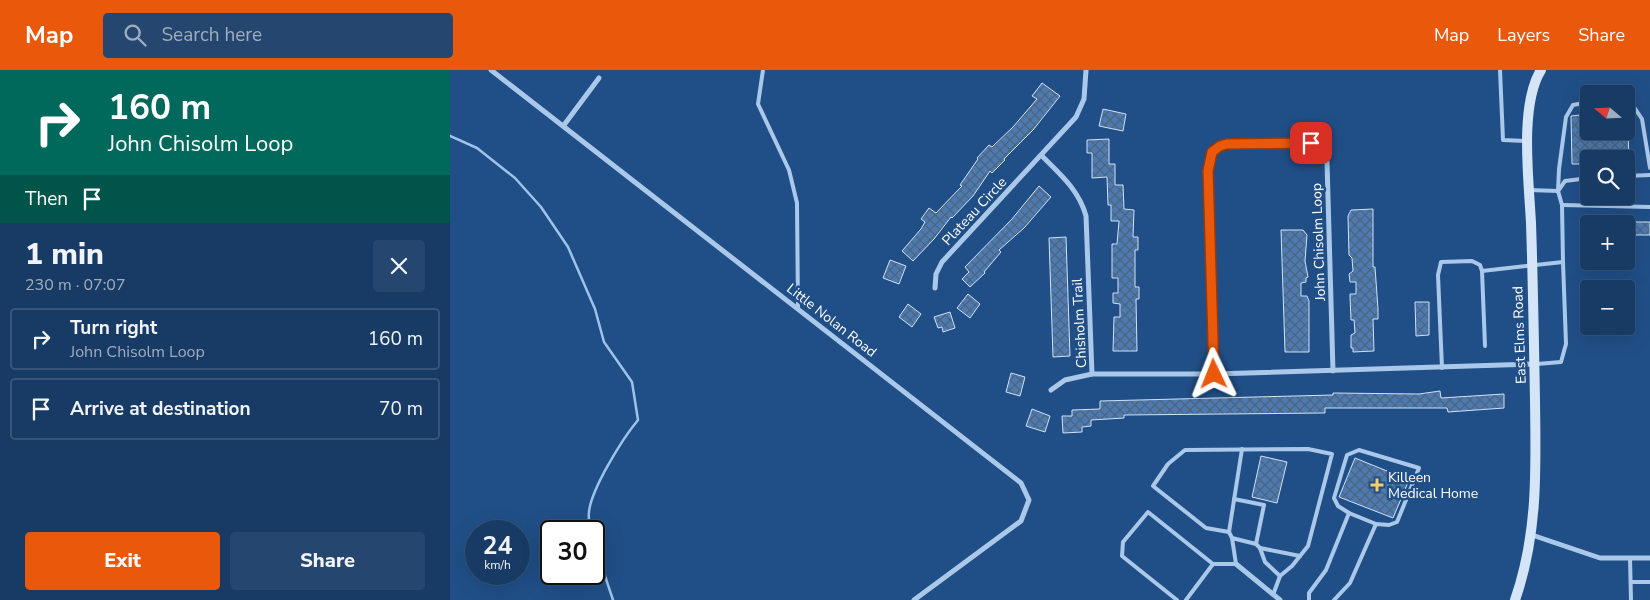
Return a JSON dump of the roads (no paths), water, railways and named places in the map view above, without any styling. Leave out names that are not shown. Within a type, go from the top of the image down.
[{"type":"main road","name":"East Elms Road","points":[[1515,600],[1532,535],[1536,462],[1528,142],[1529,101],[1536,78],[1541,70]]},
{"type":"street","name":"Little Nolan Road","points":[[491,70],[1011,474],[1026,491],[1029,500],[1028,508],[1021,521],[914,600]]},
{"type":"street","points":[[1042,156],[1076,117],[1084,99],[1086,70]]},
{"type":"street","points":[[564,125],[599,78]]},
{"type":"street","name":"John Chisolm Loop","points":[[1214,374],[1208,162],[1212,152],[1220,146],[1227,144],[1311,143],[1321,150],[1324,155],[1327,162],[1333,370]]},
{"type":"street","name":"Plateau Circle","points":[[935,288],[936,274],[942,262],[1042,156]]},
{"type":"street","name":"Chisholm Trail","points":[[1042,156],[1074,189],[1083,203],[1086,216],[1092,374],[1214,374],[1534,364]]},
{"type":"street","points":[[1051,390],[1065,380],[1092,374]]},
{"type":"street","points":[[1532,535],[1600,558],[1650,558]]},
{"type":"street","points":[[1236,564],[1280,600]]},
{"type":"lane","points":[[763,70],[758,104],[790,170],[798,203],[798,308]]},
{"type":"lane","points":[[1500,70],[1503,140],[1528,142]]},
{"type":"lane","points":[[1534,364],[1561,362],[1566,344],[1562,205],[1558,190],[1566,117],[1573,105],[1580,104]]},
{"type":"lane","points":[[1635,108],[1642,119],[1650,168]]},
{"type":"lane","points":[[1635,176],[1650,175]]},
{"type":"lane","points":[[1558,190],[1564,181],[1580,179]]},
{"type":"lane","points":[[1530,190],[1558,190]]},
{"type":"lane","points":[[1562,205],[1650,207]]},
{"type":"lane","points":[[1442,368],[1438,269],[1441,262],[1472,261],[1480,264],[1482,271],[1485,346]]},
{"type":"lane","points":[[1482,271],[1563,262]]},
{"type":"lane","points":[[1177,600],[1122,556],[1123,542],[1148,512],[1213,564],[1236,564],[1232,538],[1229,532],[1242,449]]},
{"type":"lane","points":[[1229,532],[1206,528],[1153,486],[1168,464],[1185,450],[1308,449],[1332,454],[1308,546],[1280,576],[1273,594]]},
{"type":"lane","points":[[1359,450],[1419,468],[1397,522],[1389,525],[1376,524],[1349,513],[1338,506],[1334,498],[1348,455],[1359,450]]},
{"type":"lane","points":[[1234,498],[1264,505],[1256,544]]},
{"type":"lane","points":[[1309,600],[1309,593],[1326,570],[1349,513]]},
{"type":"lane","points":[[1334,600],[1350,583],[1376,524]]},
{"type":"lane","points":[[1232,538],[1256,544],[1260,548],[1265,562],[1280,576]]},
{"type":"lane","points":[[1260,548],[1300,556]]},
{"type":"lane","points":[[1630,558],[1631,600]]},
{"type":"lane","points":[[1186,600],[1213,564]]},
{"type":"lane","points":[[1631,582],[1650,582]]},
{"type":"waterway","points":[[450,136],[477,148],[515,178],[541,207],[568,247],[595,309],[604,342],[632,382],[638,420],[616,451],[595,490],[589,512],[589,520]]},
{"type":"waterway","points":[[605,576],[613,600]]},
{"type":"place","name":"Killeen Medical Home","points":[[1377,485]]}]
